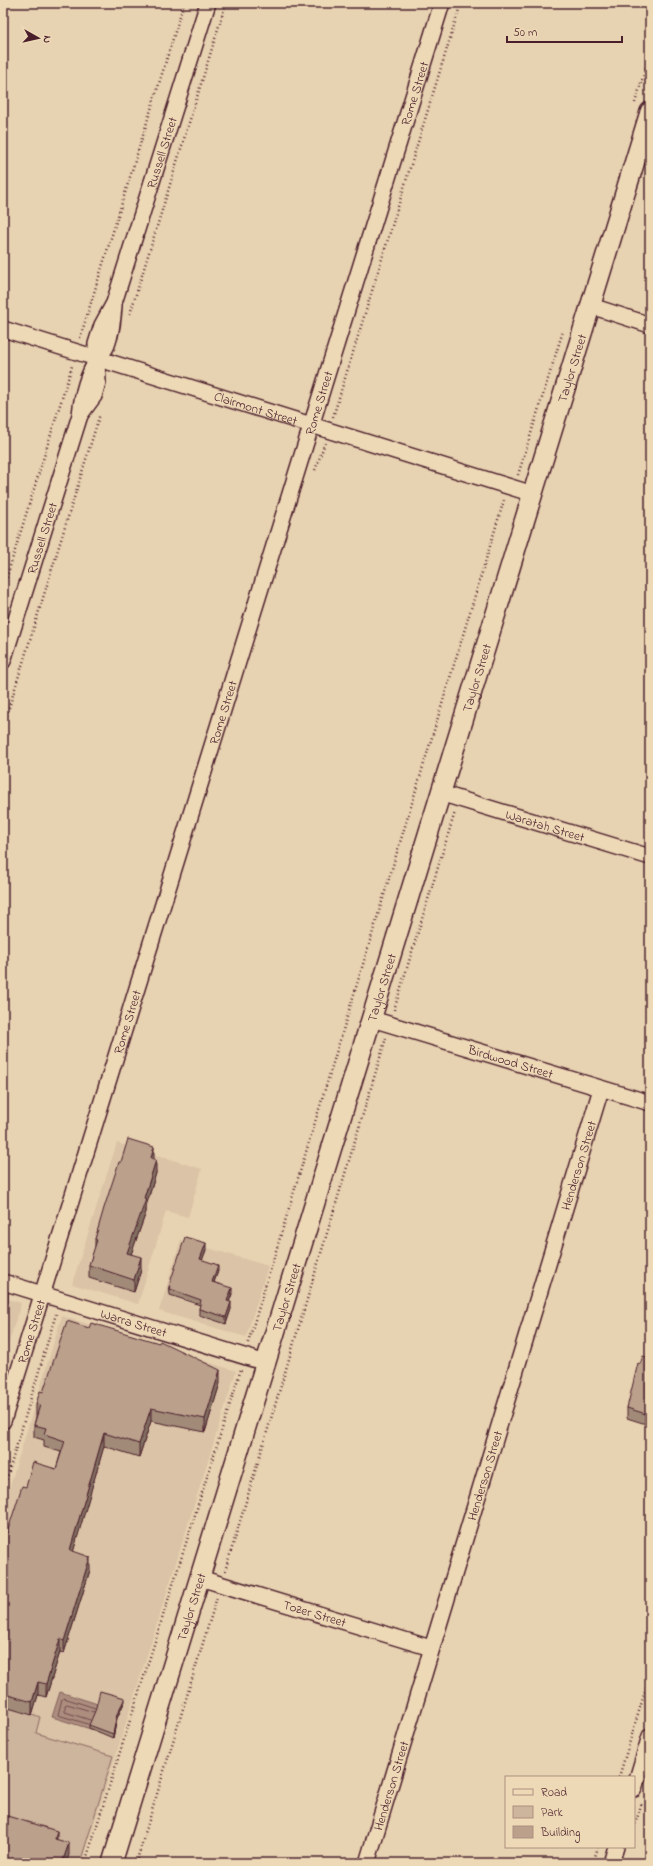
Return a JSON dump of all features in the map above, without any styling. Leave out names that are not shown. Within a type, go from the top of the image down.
[{"type":"street","name":"Russell Street","points":[[3,661],[80,415],[83,393],[97,359],[96,344],[102,325],[114,303],[208,3]]},
{"type":"street","name":"Rome Street","points":[[3,1420],[442,3]]},
{"type":"street","name":"Taylor Street","points":[[112,1863],[650,112]]},
{"type":"street","points":[[591,306],[650,325]]},
{"type":"street","name":"Clairmont Street","points":[[3,329],[533,494]]},
{"type":"street","name":"Waratah Street","points":[[440,793],[650,857]]},
{"type":"street","name":"Birdwood Street","points":[[372,1019],[650,1103]]},
{"type":"street","name":"Henderson Street","points":[[367,1863],[601,1088]]},
{"type":"street","name":"Warra Street","points":[[3,1282],[266,1363]]},
{"type":"street","name":"Tozer Street","points":[[200,1578],[431,1648]]},
{"type":"street","points":[[635,1786],[650,1736]]},
{"type":"street","points":[[611,1863],[616,1848]]},
{"type":"path","points":[[3,589],[184,3]]},
{"type":"path","points":[[314,472],[329,431],[461,3]]},
{"type":"path","points":[[85,1863],[245,1356],[510,487],[518,474]]},
{"type":"path","points":[[136,1863],[459,798]]},
{"type":"path","points":[[3,1491],[55,1319],[59,1299]]},
{"type":"path","points":[[619,1776],[650,1675]]},
{"type":"path","points":[[593,1863],[598,1848]]},
{"type":"shaded area","points":[[117,1143],[202,1169],[188,1217],[166,1211],[138,1304],[72,1284]]},
{"type":"shaded area","points":[[181,1240],[268,1266],[246,1337],[159,1311]]},
{"type":"shaded area","points":[[3,1298],[21,1303],[3,1361]]},
{"type":"shaded area","points":[[62,1316],[236,1371],[82,1863],[3,1863],[3,1509]]},
{"type":"green space","points":[[3,1691],[32,1714],[40,1717],[36,1733],[113,1756],[80,1863],[3,1863]]},
{"type":"water","points":[[60,1692],[107,1707],[100,1732],[52,1717]]},
{"type":"building","points":[[128,1139],[154,1147],[151,1158],[156,1160],[144,1198],[146,1199],[127,1253],[141,1257],[134,1280],[89,1265],[97,1240],[95,1239],[104,1208]]},
{"type":"building","points":[[185,1237],[206,1243],[200,1259],[218,1265],[212,1282],[232,1288],[227,1301],[231,1302],[226,1317],[199,1309],[201,1300],[170,1289],[171,1286],[169,1286]]},
{"type":"building","points":[[3,1290],[8,1292],[3,1308]]},
{"type":"building","points":[[67,1321],[89,1328],[91,1323],[159,1343],[160,1341],[220,1370],[205,1419],[151,1408],[139,1444],[104,1433],[70,1550],[90,1557],[64,1641],[60,1639],[46,1684],[38,1682],[32,1702],[5,1694],[3,1695],[3,1538],[5,1532],[7,1533],[22,1486],[26,1487],[33,1462],[56,1469],[65,1441],[44,1434],[46,1428],[34,1425],[40,1405],[36,1404],[40,1391],[43,1392]]},
{"type":"building","points":[[643,1356],[649,1358],[650,1356],[649,1415],[627,1408],[638,1363],[640,1364]]},
{"type":"building","points":[[100,1691],[125,1698],[117,1714],[113,1734],[89,1725],[95,1711]]},
{"type":"building","points":[[4,1815],[57,1831],[55,1839],[69,1843],[62,1863],[3,1863]]}]
